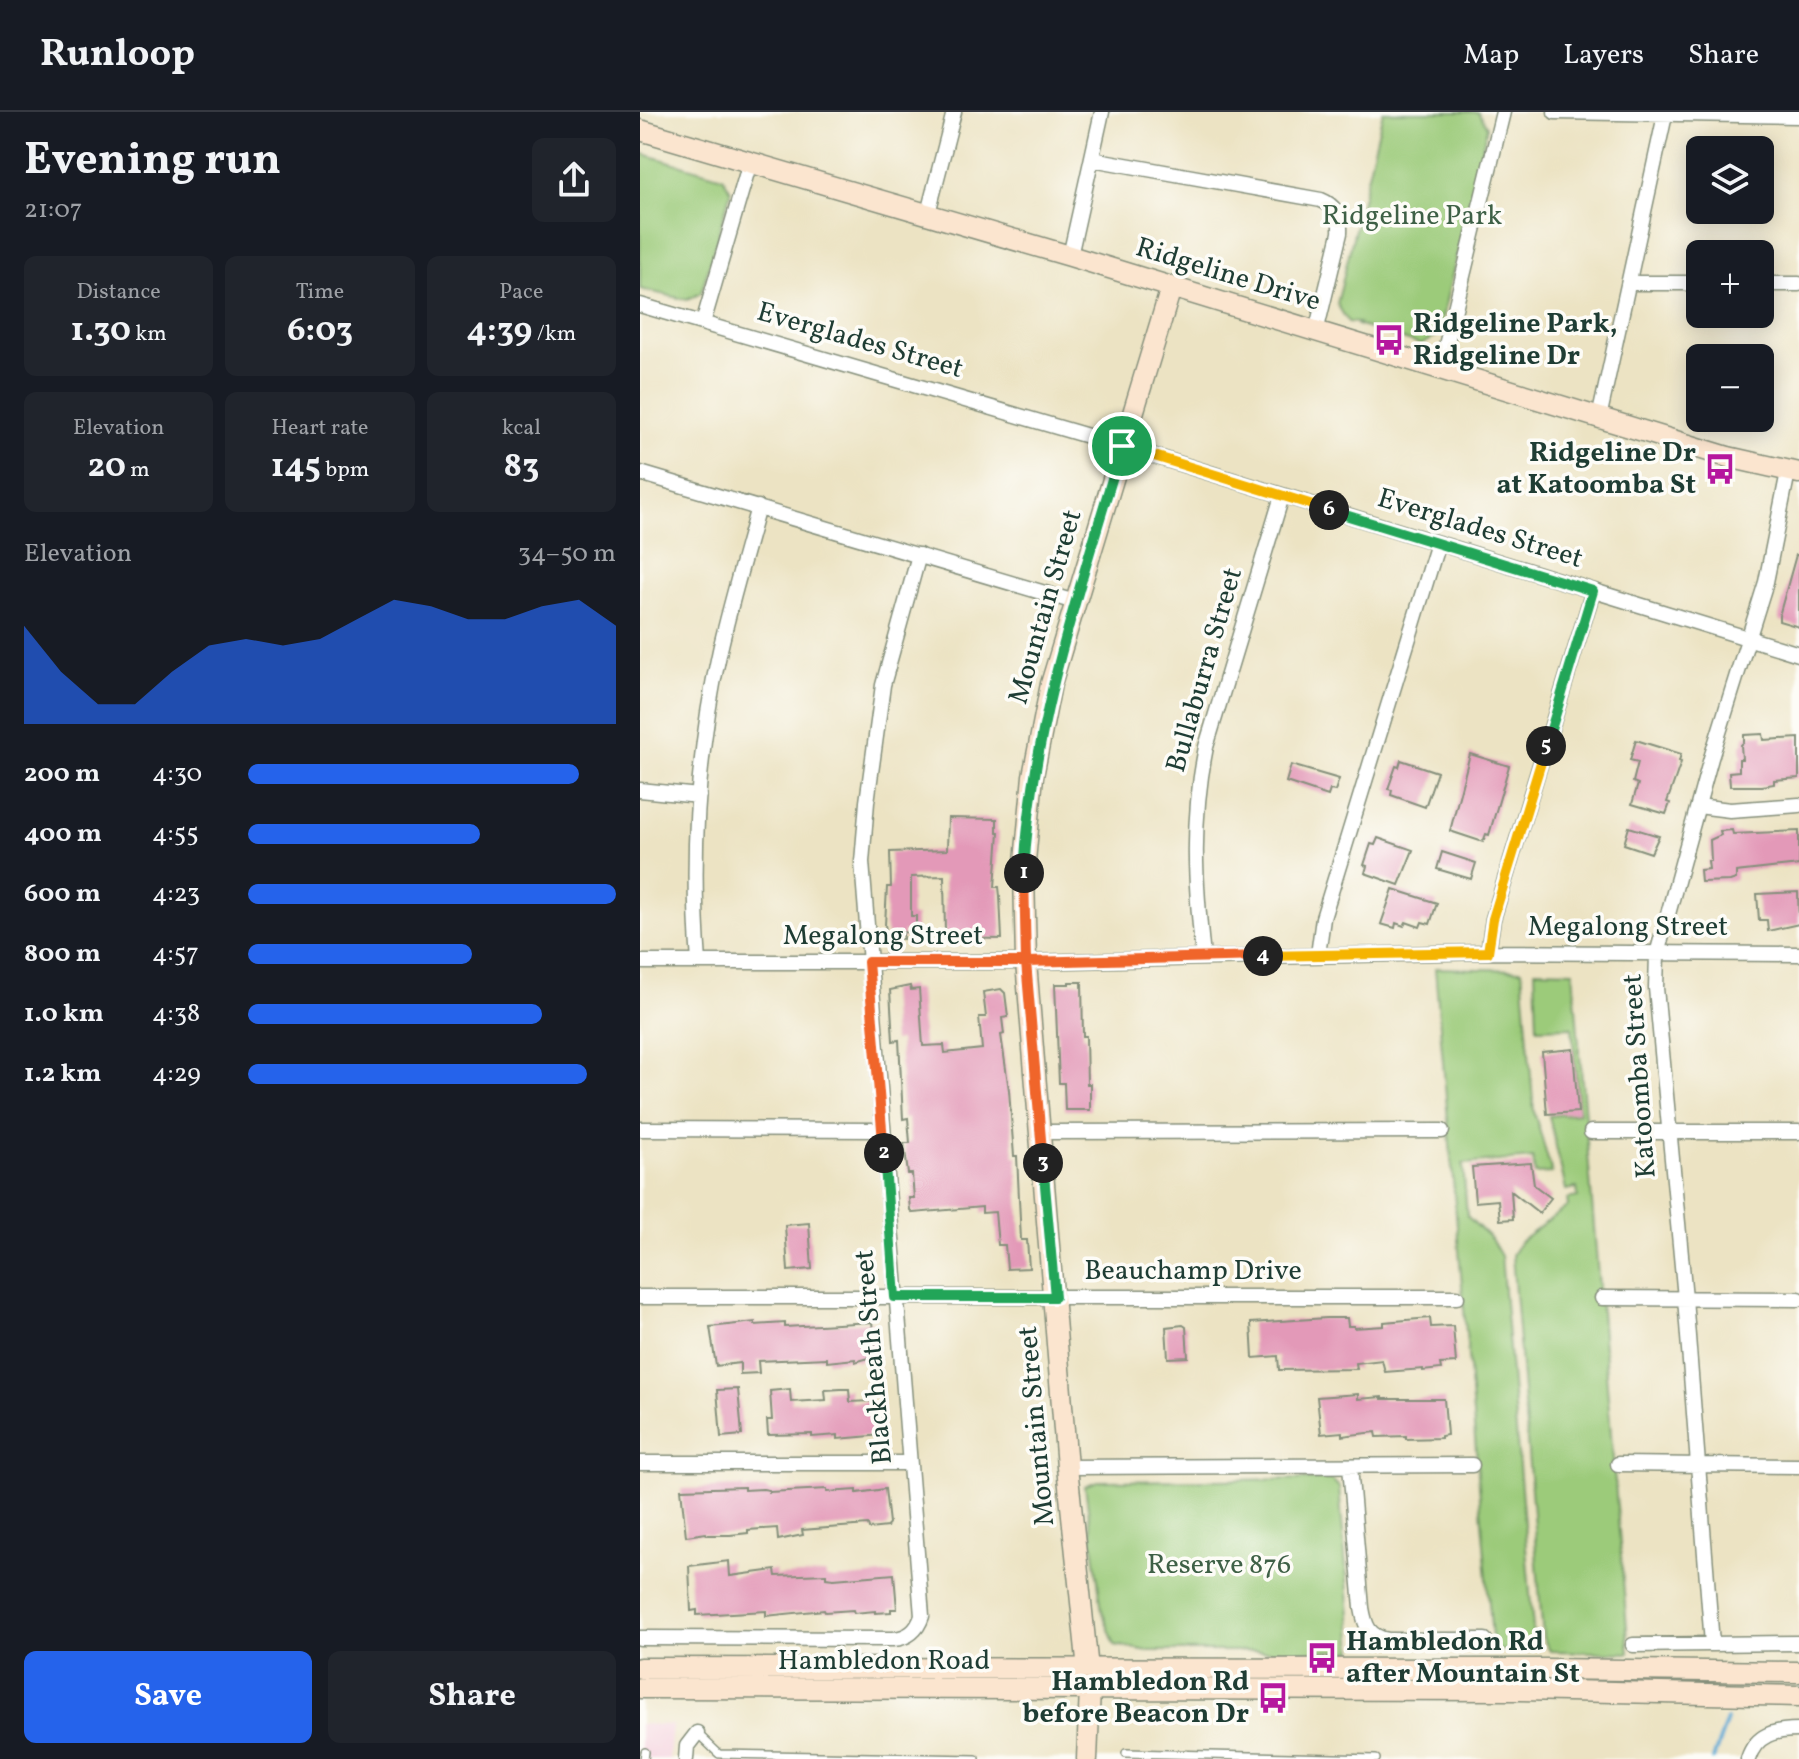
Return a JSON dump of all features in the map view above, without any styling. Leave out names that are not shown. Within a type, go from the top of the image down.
[{"type":"street","points":[[928,213],[954,112]]},
{"type":"street","points":[[1070,256],[1102,112]]},
{"type":"street","points":[[1440,370],[1503,112]]},
{"type":"street","points":[[1555,112],[1799,116]]},
{"type":"street","points":[[1599,418],[1665,115]]},
{"type":"street","name":"Ridgeline Drive","points":[[640,130],[928,213],[1756,465],[1793,473]]},
{"type":"street","points":[[1092,159],[1321,200],[1330,205],[1340,219],[1340,233],[1316,332]]},
{"type":"street","points":[[703,323],[750,162]]},
{"type":"street","points":[[1630,283],[1686,283]]},
{"type":"street","points":[[1774,284],[1799,284]]},
{"type":"street","name":"Mountain Street","points":[[1087,1759],[1090,1689],[1067,1467],[1026,962],[1024,872],[1033,776],[1051,684],[1171,288]]},
{"type":"street","name":"Everglades Street","points":[[640,305],[1122,446],[1799,654]]},
{"type":"street","points":[[640,473],[1075,602]]},
{"type":"street","name":"Katoomba Street","points":[[1712,1644],[1685,1298],[1656,988],[1657,954],[1749,639],[1793,473]]},
{"type":"street","name":"Bullaburra Street","points":[[1203,957],[1194,859],[1200,779],[1206,747],[1282,496]]},
{"type":"street","points":[[699,962],[694,867],[703,757],[719,653],[758,507]]},
{"type":"street","points":[[1318,955],[1323,918],[1438,543]]},
{"type":"street","name":"Blackheath Street","points":[[640,1638],[893,1639],[903,1638],[915,1631],[919,1624],[923,1607],[895,1297],[862,862],[883,685],[919,555]]},
{"type":"street","points":[[1488,952],[1493,919],[1593,591]]},
{"type":"street","points":[[640,790],[699,796]]},
{"type":"street","points":[[1698,806],[1730,810],[1799,805]]},
{"type":"street","name":"Megalong Street","points":[[640,962],[1026,962],[1488,952],[1799,954]]},
{"type":"street","points":[[640,1129],[882,1130]]},
{"type":"street","points":[[1041,1132],[1442,1131]]},
{"type":"street","points":[[1591,1132],[1799,1132]]},
{"type":"street","name":"Beauchamp Drive","points":[[640,1297],[1457,1297]]},
{"type":"street","points":[[1602,1298],[1799,1299]]},
{"type":"street","points":[[640,1463],[909,1463]]},
{"type":"street","points":[[1618,1464],[1799,1466]]},
{"type":"street","points":[[1067,1467],[1472,1465]]},
{"type":"street","points":[[1350,1466],[1362,1608],[1364,1620],[1372,1634],[1388,1640],[1485,1640]]},
{"type":"street","points":[[1633,1645],[1799,1643]]},
{"type":"street","name":"Hambledon Road","points":[[640,1668],[1088,1667],[1799,1672]]},
{"type":"street","name":"Hambledon Road","points":[[640,1688],[1520,1690],[1799,1696]]},
{"type":"street","points":[[1748,1759],[1759,1739],[1769,1733],[1799,1730]]},
{"type":"street","points":[[686,1759],[687,1746],[697,1733]]},
{"type":"lane","points":[[697,1733],[719,1754],[976,1759]]},
{"type":"lane","points":[[1126,1753],[1376,1759]]},
{"type":"shaded area","points":[[640,1724],[672,1725],[669,1759],[640,1759]]},
{"type":"green space","name":"Ridgeline Park","points":[[1383,112],[1478,112],[1487,127],[1438,335],[1421,345],[1389,335],[1388,331],[1380,329],[1379,332],[1357,325],[1359,323],[1348,322],[1337,304]]},
{"type":"green space","points":[[640,153],[723,177],[731,191],[701,293],[687,300],[640,289]]},
{"type":"green space","points":[[1435,968],[1522,970],[1534,1112],[1552,1173],[1535,1174],[1533,1158],[1463,1164],[1467,1216],[1491,1239],[1501,1256],[1534,1640],[1531,1651],[1493,1650]]},
{"type":"green space","points":[[1535,970],[1573,971],[1629,1653],[1550,1651],[1543,1638],[1512,1255],[1520,1242],[1568,1206],[1567,1199],[1578,1197],[1577,1188],[1566,1190],[1549,1116],[1579,1113],[1572,1027],[1537,1028]]},
{"type":"green space","name":"Reserve 876","points":[[1331,1479],[1339,1487],[1353,1651],[1148,1651],[1115,1645],[1102,1611],[1085,1486],[1097,1481]]},
{"type":"building","points":[[1796,555],[1799,555],[1799,627],[1779,621]]},
{"type":"building","points":[[1763,734],[1764,740],[1799,738],[1799,778],[1774,780],[1774,784],[1762,786],[1730,786],[1729,772],[1739,771],[1744,735]]},
{"type":"building","points":[[1636,740],[1681,754],[1666,814],[1632,804],[1638,784],[1633,782],[1638,762],[1630,760]]},
{"type":"building","points":[[1470,754],[1509,766],[1489,835],[1486,834],[1483,842],[1450,831]]},
{"type":"building","points":[[1401,760],[1437,772],[1425,807],[1391,795],[1392,790],[1388,789]]},
{"type":"building","points":[[1291,765],[1339,779],[1335,791],[1330,790],[1328,796],[1286,782]]},
{"type":"building","points":[[948,818],[997,819],[995,887],[999,887],[1002,939],[956,938],[956,934],[945,934],[944,876],[911,877],[911,916],[916,916],[916,933],[903,932],[903,939],[891,938],[885,925],[887,887],[891,887],[890,852],[947,850]]},
{"type":"building","points":[[1629,827],[1659,836],[1651,853],[1624,844]]},
{"type":"building","points":[[1732,830],[1733,834],[1799,831],[1799,865],[1736,872],[1736,879],[1730,881],[1701,882],[1700,870],[1709,869],[1708,861],[1711,861],[1710,840],[1721,835],[1720,831]]},
{"type":"building","points":[[1378,838],[1413,850],[1399,885],[1365,873],[1367,866],[1364,865],[1371,844],[1375,845]]},
{"type":"building","points":[[1442,852],[1476,863],[1471,879],[1437,869]]},
{"type":"building","points":[[1393,889],[1437,903],[1430,924],[1422,922],[1420,927],[1406,922],[1404,926],[1396,923],[1395,928],[1381,924]]},
{"type":"building","points":[[1798,892],[1799,924],[1768,931],[1767,920],[1759,920],[1757,894]]},
{"type":"building","points":[[1082,982],[1090,1110],[1065,1110],[1064,1083],[1059,1083],[1055,984]]},
{"type":"building","points":[[910,986],[911,990],[919,989],[923,1046],[944,1045],[945,1053],[982,1049],[979,1017],[986,1017],[983,992],[1001,989],[1005,993],[1008,1017],[1002,1018],[1004,1034],[1001,1035],[1014,1156],[1017,1156],[1021,1240],[1027,1240],[1029,1268],[1007,1269],[1005,1245],[998,1245],[995,1212],[982,1213],[982,1207],[913,1213],[910,1210],[909,1198],[914,1198],[912,1174],[908,1174],[904,1143],[910,1143],[908,1118],[903,1119],[899,1040],[893,1041],[890,990]]},
{"type":"building","points":[[1573,1049],[1578,1112],[1547,1114],[1542,1052]]},
{"type":"building","points":[[1531,1163],[1534,1185],[1551,1198],[1539,1213],[1511,1191],[1513,1219],[1500,1220],[1498,1200],[1475,1202],[1472,1167]]},
{"type":"building","points":[[809,1223],[812,1269],[788,1271],[785,1225]]},
{"type":"building","points":[[1347,1318],[1348,1326],[1354,1328],[1430,1318],[1431,1327],[1453,1326],[1456,1363],[1440,1364],[1441,1369],[1423,1371],[1385,1372],[1382,1360],[1356,1363],[1357,1369],[1279,1370],[1278,1356],[1253,1358],[1251,1323]]},
{"type":"building","points":[[755,1322],[755,1325],[785,1323],[785,1327],[872,1322],[876,1356],[855,1362],[855,1359],[827,1362],[827,1358],[758,1361],[759,1373],[740,1374],[740,1363],[716,1366],[710,1327]]},
{"type":"building","points":[[1166,1327],[1186,1327],[1188,1357],[1168,1358]]},
{"type":"building","points":[[738,1389],[742,1435],[721,1437],[717,1390]]},
{"type":"building","points":[[790,1389],[791,1402],[826,1400],[825,1390],[849,1389],[850,1402],[872,1401],[872,1405],[880,1404],[882,1435],[838,1439],[838,1435],[768,1435],[767,1420],[772,1420],[770,1391]]},
{"type":"building","points":[[1358,1394],[1358,1399],[1444,1399],[1447,1435],[1441,1438],[1406,1439],[1406,1436],[1377,1437],[1376,1432],[1342,1436],[1342,1432],[1321,1434],[1317,1397]]},
{"type":"building","points":[[744,1487],[744,1490],[763,1489],[769,1492],[827,1489],[827,1492],[857,1490],[857,1493],[885,1489],[889,1523],[887,1527],[869,1529],[868,1525],[802,1530],[803,1535],[778,1540],[777,1528],[730,1535],[706,1533],[686,1536],[681,1489]]},
{"type":"building","points":[[729,1561],[730,1576],[775,1570],[776,1576],[826,1574],[826,1578],[834,1579],[894,1574],[897,1609],[875,1613],[824,1610],[766,1616],[766,1611],[697,1615],[697,1610],[691,1611],[689,1566]]},
{"type":"waterway","points":[[1713,1759],[1727,1720]]},
{"type":"place","name":"Ridgeline Park, Ridgeline Dr","points":[[1389,340]]},
{"type":"place","name":"Ridgeline Dr at Katoomba St","points":[[1720,469]]},
{"type":"place","name":"Hambledon Rd after Mountain St","points":[[1322,1658]]},
{"type":"place","name":"Hambledon Rd before Beacon Dr","points":[[1273,1698]]},
{"type":"route","points":[[1122,446],[1051,684],[1041,731],[1027,821],[1024,872],[1026,962],[868,962],[895,1297],[1055,1297],[1026,962],[1488,952],[1493,919],[1593,591],[1122,446]]}]
